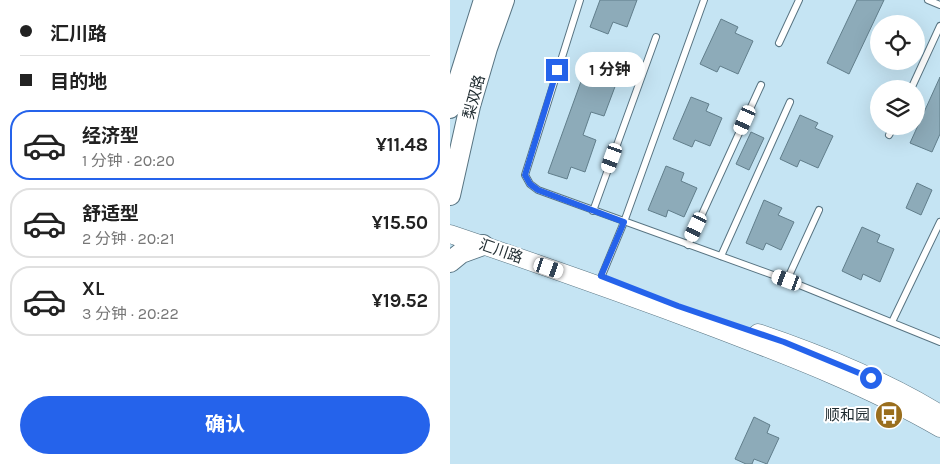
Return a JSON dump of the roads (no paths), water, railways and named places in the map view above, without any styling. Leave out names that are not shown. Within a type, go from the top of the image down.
[{"type":"main road","name":"梨双路","points":[[450,108],[484,0]]},
{"type":"main road","name":"梨双路","points":[[450,195],[470,106],[487,48],[504,0]]},
{"type":"main road","points":[[450,262],[461,253],[484,240]]},
{"type":"street","name":"汇川路","points":[[450,221],[484,240],[784,342],[885,384],[940,414]]},
{"type":"street","name":"汇川路","points":[[454,239],[484,240]]},
{"type":"street","name":"汇川路","points":[[600,280],[884,398],[940,428]]},
{"type":"lane","points":[[580,0],[525,175],[530,184],[538,190],[787,280],[940,342]]},
{"type":"lane","points":[[600,280],[624,222],[704,0]]},
{"type":"lane","points":[[779,43],[799,0]]},
{"type":"lane","points":[[928,0],[940,5]]},
{"type":"lane","points":[[915,80],[940,26]]},
{"type":"lane","points":[[593,210],[656,37]]},
{"type":"lane","points":[[688,245],[761,85]]},
{"type":"lane","points":[[721,256],[790,102]]},
{"type":"lane","points":[[787,280],[819,210]]},
{"type":"lane","points":[[892,322],[940,222]]},
{"type":"place","name":"顺和园","points":[[889,415]]}]
